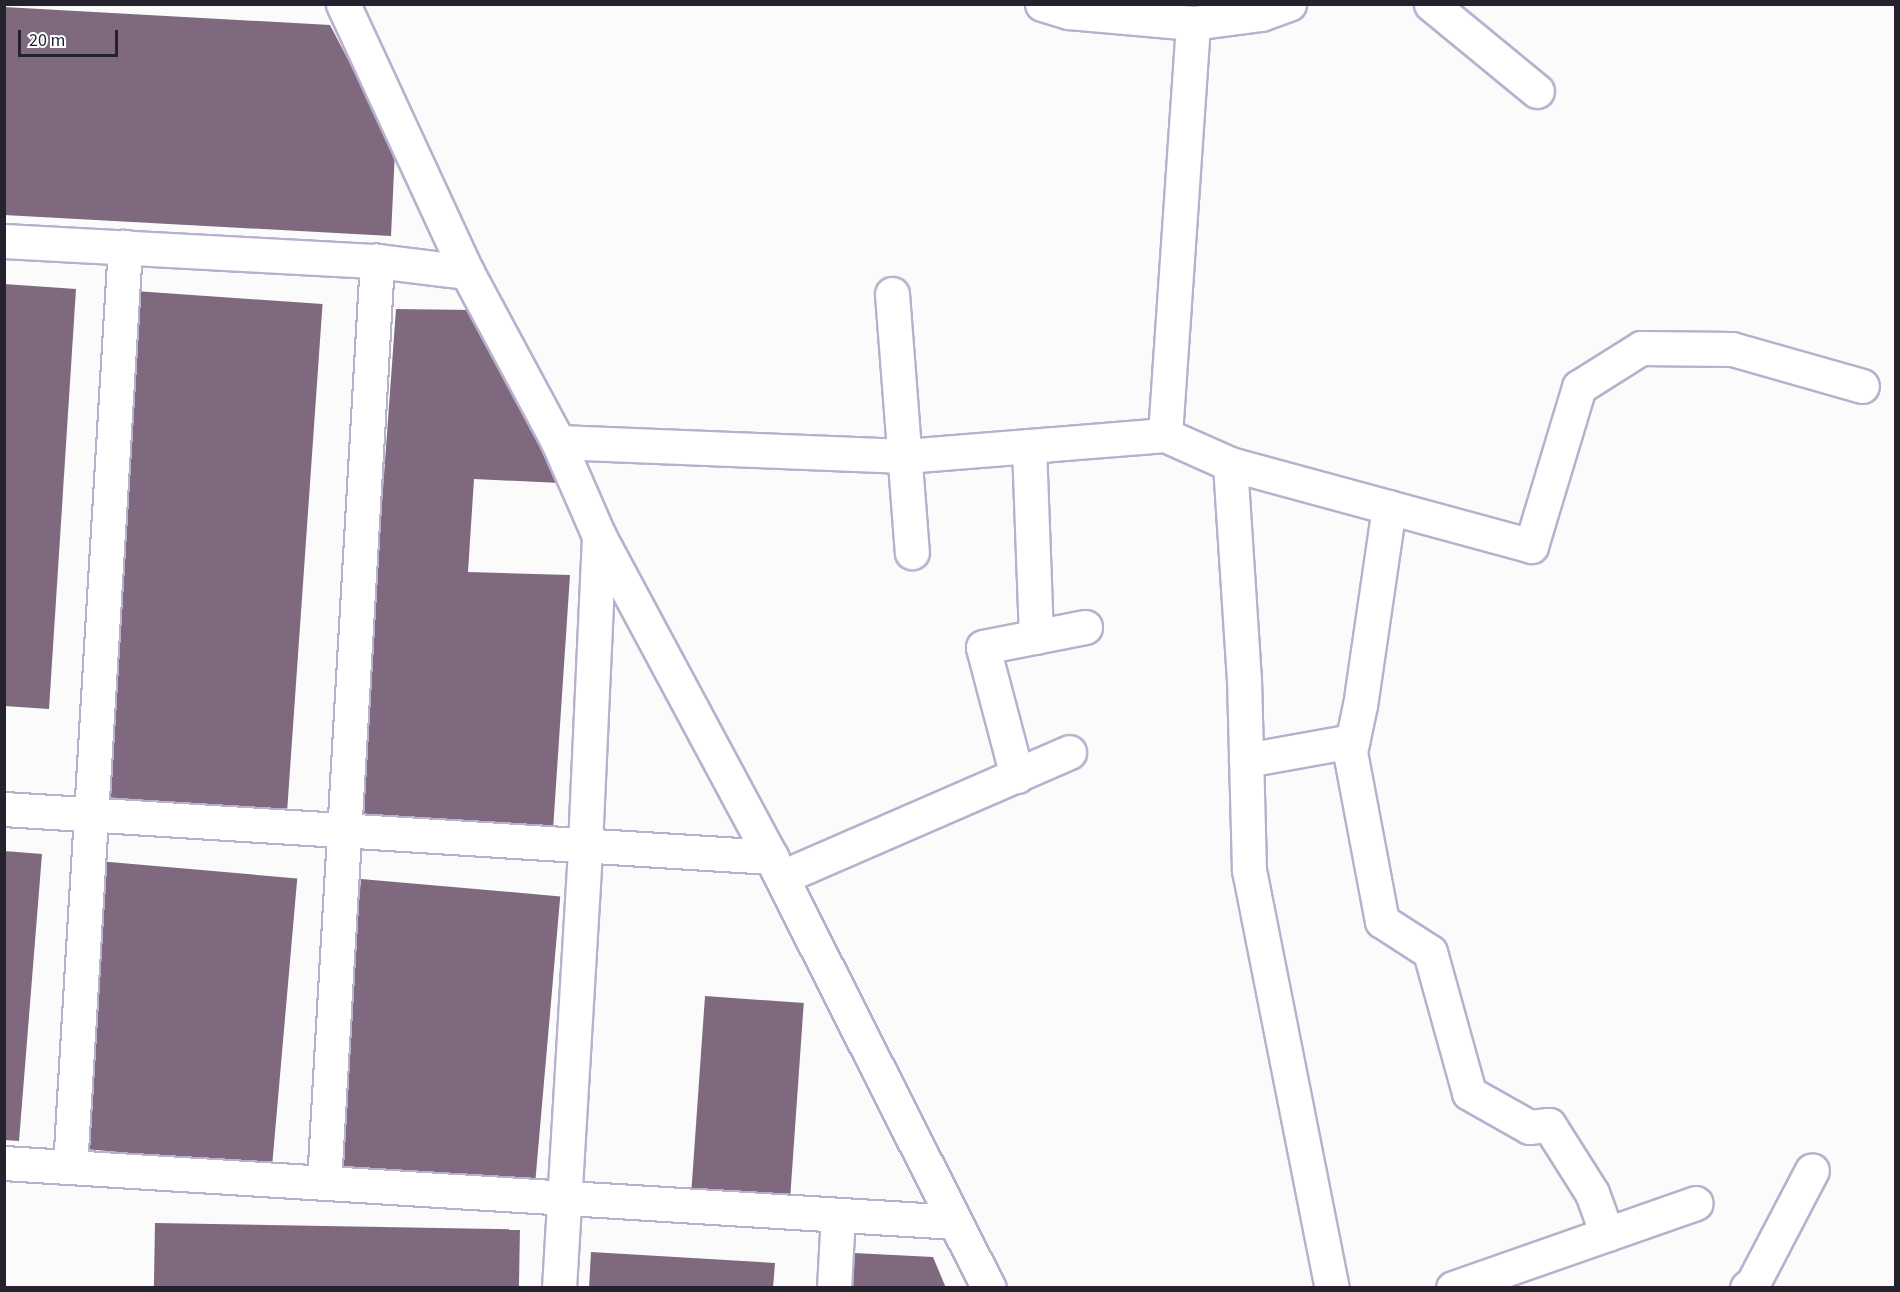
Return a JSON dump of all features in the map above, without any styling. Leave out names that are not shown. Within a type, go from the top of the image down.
[{"type":"street","points":[[343,4],[467,272],[558,442],[598,536],[777,867],[989,1287]]},
{"type":"street","points":[[1042,4],[1069,12],[1162,12],[1193,23],[1261,14],[1289,4]]},
{"type":"street","points":[[1431,4],[1537,91]]},
{"type":"street","points":[[1165,435],[1193,23]]},
{"type":"street","points":[[4,241],[377,261],[467,272]]},
{"type":"street","points":[[70,1167],[125,247]]},
{"type":"street","points":[[324,1183],[377,261]]},
{"type":"street","points":[[892,294],[912,552]]},
{"type":"street","points":[[558,442],[904,456],[1165,435],[1230,464],[1531,546],[1579,387],[1641,348],[1732,349],[1862,386]]},
{"type":"street","points":[[1029,446],[1036,637]]},
{"type":"street","points":[[1230,464],[1244,679],[1249,870],[1332,1287]]},
{"type":"street","points":[[1389,507],[1350,752],[1382,921],[1430,952],[1469,1093],[1529,1127],[1549,1125],[1592,1193],[1607,1234]]},
{"type":"street","points":[[559,1287],[585,845],[598,536]]},
{"type":"street","points":[[1017,776],[983,647],[1085,627]]},
{"type":"street","points":[[1246,760],[1352,741]]},
{"type":"street","points":[[4,810],[585,845],[777,867],[1017,776],[1070,752]]},
{"type":"street","points":[[4,1163],[954,1221]]},
{"type":"street","points":[[1747,1287],[1753,1283],[1812,1170]]},
{"type":"street","points":[[1453,1287],[1696,1203]]},
{"type":"street","points":[[834,1287],[838,1215]]},
{"type":"building","points":[[4,7],[330,25],[395,150],[391,236],[4,215]]},
{"type":"building","points":[[4,284],[76,289],[49,709],[4,706]]},
{"type":"building","points":[[135,291],[323,304],[287,810],[100,797]]},
{"type":"building","points":[[396,309],[472,310],[560,483],[474,479],[468,572],[570,575],[553,830],[359,821]]},
{"type":"building","points":[[4,851],[42,854],[19,1141],[4,1140]]},
{"type":"building","points":[[98,861],[297,878],[272,1165],[73,1148]]},
{"type":"building","points":[[361,879],[560,896],[535,1184],[336,1167]]},
{"type":"building","points":[[705,996],[804,1003],[790,1197],[691,1191]]},
{"type":"building","points":[[155,1223],[520,1229],[519,1288],[154,1288]]},
{"type":"building","points":[[591,1252],[775,1263],[773,1288],[589,1288]]},
{"type":"building","points":[[854,1253],[933,1257],[946,1288],[852,1288]]}]
